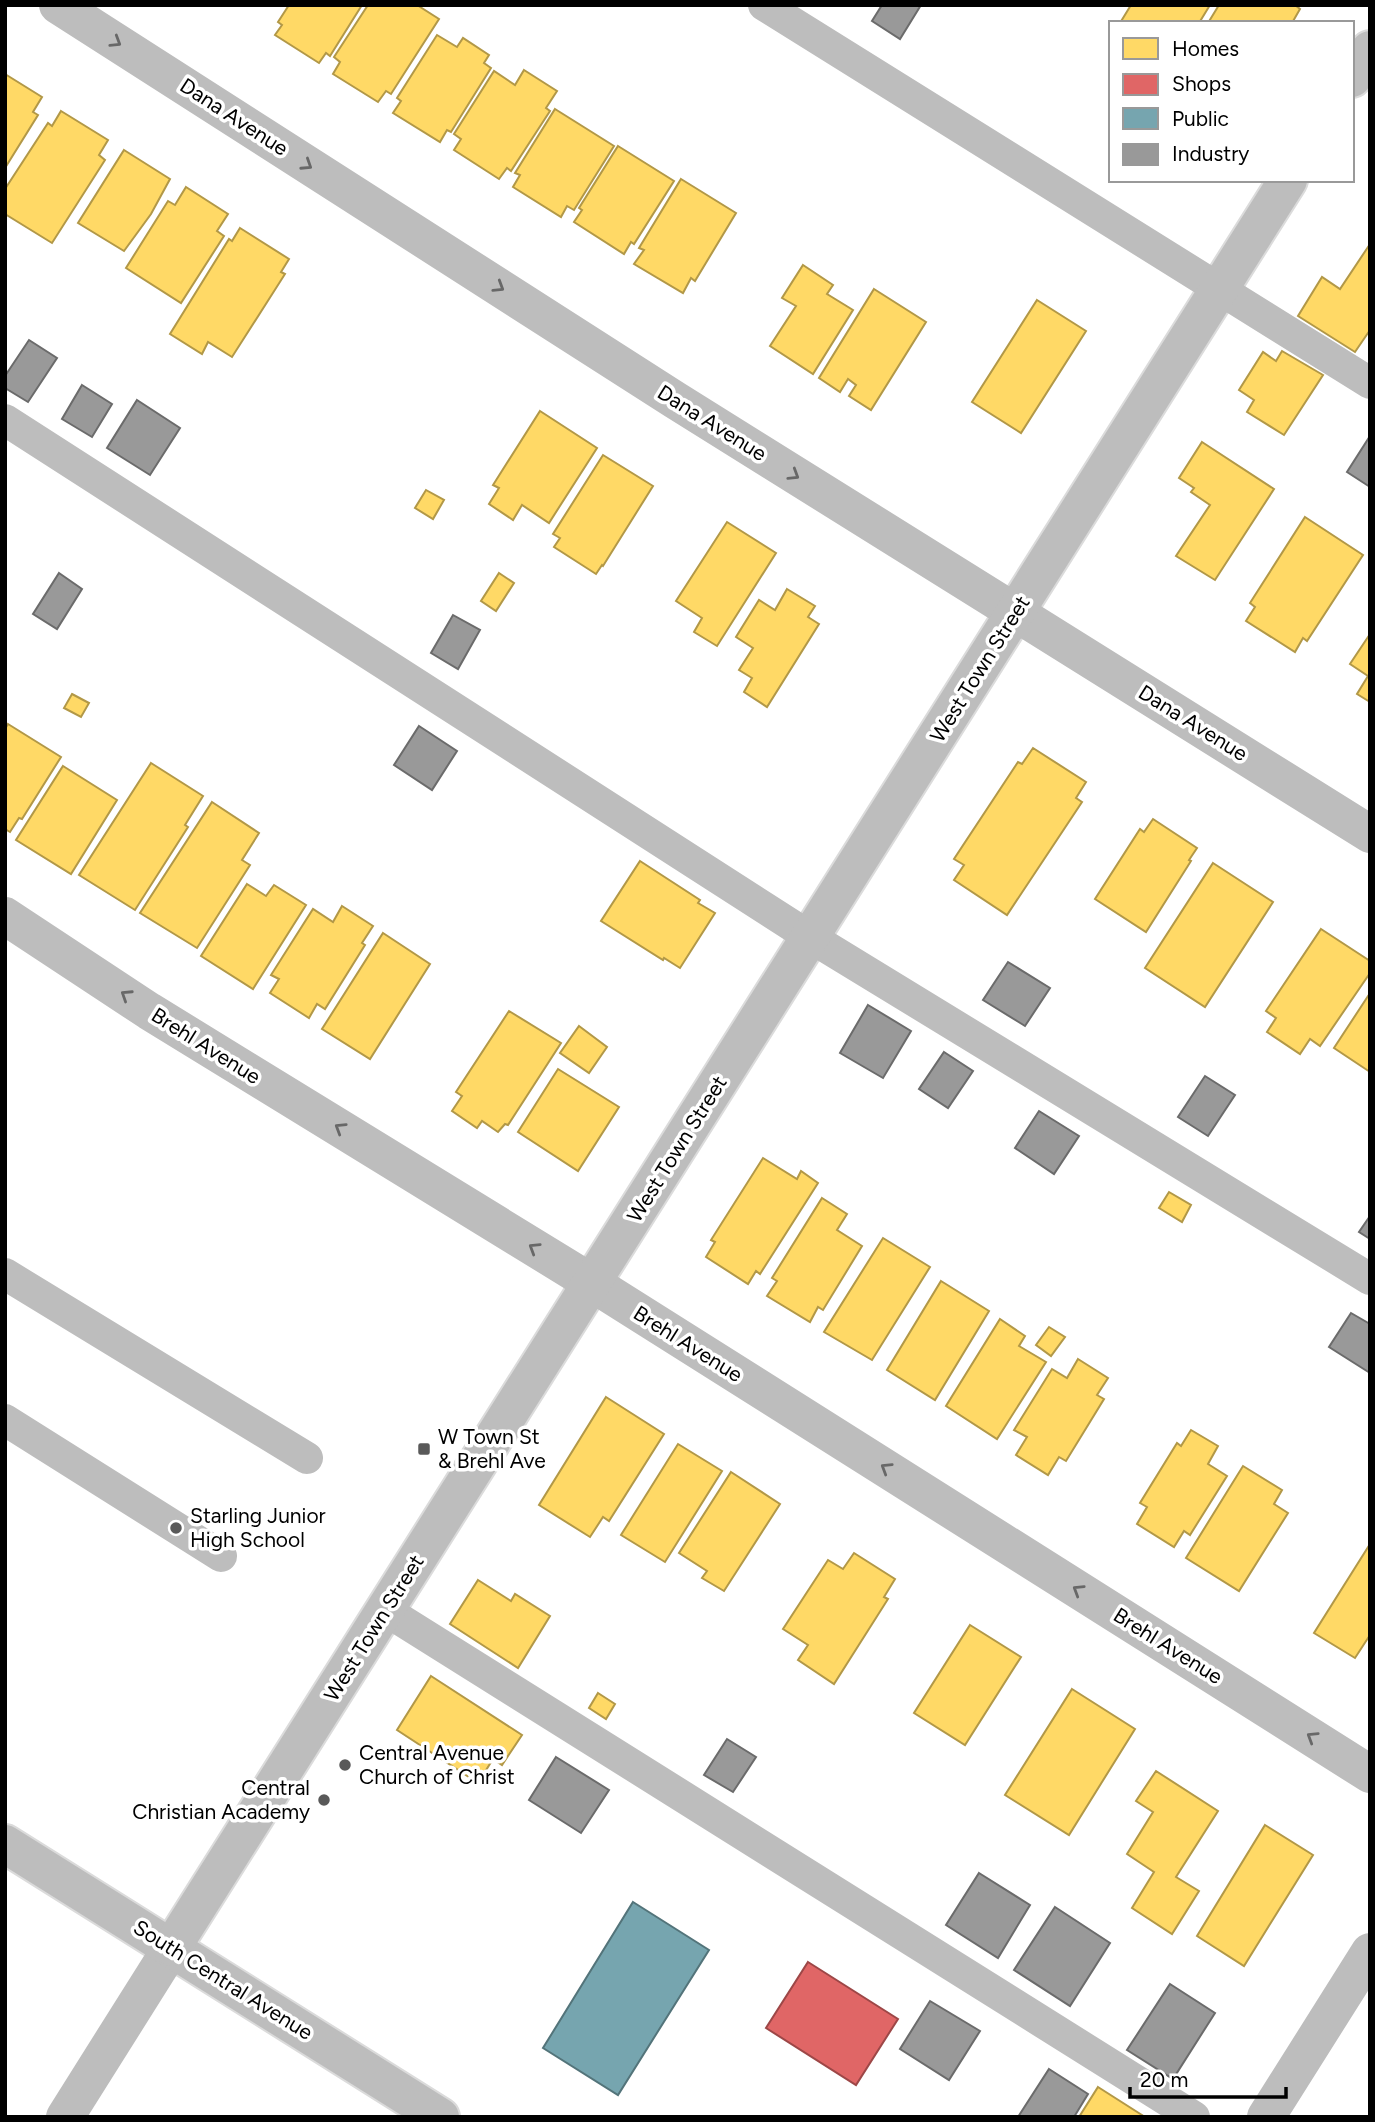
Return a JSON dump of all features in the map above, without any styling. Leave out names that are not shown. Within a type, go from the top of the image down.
[{"type":"street","name":"Dana Avenue","points":[[58,5],[652,385],[1370,834]]},
{"type":"street","points":[[1354,75],[1370,50]]},
{"type":"street","name":"West Town Street","points":[[65,2117],[1287,182]]},
{"type":"street","name":"Brehl Avenue","points":[[5,916],[149,1011],[592,1283],[1370,1774]]},
{"type":"street","name":"South Central Avenue","points":[[5,1844],[440,2117]]},
{"type":"street","points":[[1266,2117],[1370,1952]]},
{"type":"lane","points":[[764,5],[1370,383]]},
{"type":"lane","points":[[5,420],[810,937],[1370,1279]]},
{"type":"lane","points":[[5,1275],[307,1458]]},
{"type":"lane","points":[[5,1420],[221,1556]]},
{"type":"lane","points":[[385,1610],[1195,2117]]},
{"type":"building: Homes","points":[[289,5],[362,5],[330,56],[326,53],[319,63],[275,35],[282,25],[278,22]]},
{"type":"building: Homes","points":[[368,5],[417,5],[439,19],[391,94],[386,91],[378,102],[333,74],[340,62],[334,57]]},
{"type":"building: Homes","points":[[1131,5],[1210,5],[1200,21],[1121,21]]},
{"type":"building: Homes","points":[[1219,5],[1295,5],[1300,9],[1293,21],[1209,21]]},
{"type":"building: Homes","points":[[437,35],[457,47],[463,38],[489,55],[484,63],[491,68],[451,132],[447,130],[440,142],[393,113],[401,101],[397,98]]},
{"type":"building: Homes","points":[[524,70],[557,91],[546,108],[550,111],[511,171],[507,168],[499,179],[454,150],[461,139],[454,134],[494,71],[515,85]]},
{"type":"building: Homes","points":[[5,74],[42,97],[33,112],[38,115],[5,168]]},
{"type":"building: Homes","points":[[555,109],[614,146],[574,210],[567,206],[561,217],[513,187],[520,175],[515,173]]},
{"type":"building: Homes","points":[[61,111],[108,140],[99,155],[105,160],[52,243],[5,214],[5,189],[48,123],[52,126]]},
{"type":"building: Homes","points":[[618,146],[674,181],[634,244],[631,242],[624,254],[574,222],[582,210],[579,208]]},
{"type":"building: Homes","points":[[124,150],[170,179],[151,214],[124,251],[78,223]]},
{"type":"building: Homes","points":[[681,179],[736,213],[695,281],[691,278],[683,293],[634,264],[644,250],[639,248]]},
{"type":"building: Homes","points":[[186,187],[228,214],[217,231],[224,236],[181,303],[126,268],[168,201],[175,205]]},
{"type":"building: Homes","points":[[240,228],[289,259],[281,272],[285,274],[232,357],[208,342],[202,354],[170,334],[229,239],[232,241]]},
{"type":"building: Homes","points":[[1370,244],[1370,330],[1355,352],[1298,316],[1322,277],[1340,289]]},
{"type":"building: Homes","points":[[803,265],[833,285],[827,294],[853,310],[813,374],[770,346],[796,306],[782,298]]},
{"type":"building: Homes","points":[[874,289],[926,322],[871,410],[849,396],[856,385],[848,379],[840,392],[819,378]]},
{"type":"building: Homes","points":[[1037,300],[1086,331],[1021,433],[972,402]]},
{"type":"building: Homes","points":[[1282,351],[1323,375],[1284,435],[1247,412],[1254,400],[1239,390],[1263,352],[1276,361]]},
{"type":"building: Homes","points":[[540,411],[597,448],[549,523],[522,505],[513,520],[489,504],[499,488],[493,485]]},
{"type":"building: Homes","points":[[1202,442],[1274,489],[1215,580],[1176,556],[1210,505],[1191,492],[1194,488],[1179,478]]},
{"type":"building: Homes","points":[[603,455],[653,486],[596,574],[554,547],[560,538],[553,534]]},
{"type":"building: Homes","points":[[426,490],[444,500],[433,519],[415,508]]},
{"type":"building: Homes","points":[[1305,517],[1363,555],[1307,641],[1303,638],[1295,652],[1246,621],[1255,607],[1250,603]]},
{"type":"building: Homes","points":[[727,522],[776,553],[717,646],[694,632],[702,618],[676,601]]},
{"type":"building: Homes","points":[[499,573],[514,583],[496,611],[481,601]]},
{"type":"building: Homes","points":[[787,589],[815,606],[808,617],[819,624],[767,707],[744,692],[752,678],[739,670],[753,648],[736,637],[759,600],[775,610]]},
{"type":"building: Homes","points":[[1370,634],[1370,702],[1357,694],[1368,676],[1350,664]]},
{"type":"building: Homes","points":[[72,694],[89,703],[81,717],[64,708]]},
{"type":"building: Homes","points":[[8,724],[61,757],[22,819],[19,818],[10,832],[5,829],[5,729]]},
{"type":"building: Homes","points":[[1033,748],[1086,782],[1076,798],[1082,802],[1007,915],[954,880],[964,865],[954,859],[1018,762],[1022,764]]},
{"type":"building: Homes","points":[[151,763],[203,796],[185,825],[188,827],[135,910],[79,875]]},
{"type":"building: Homes","points":[[63,766],[117,800],[71,874],[16,840]]},
{"type":"building: Homes","points":[[212,802],[259,833],[242,860],[250,865],[197,948],[140,913]]},
{"type":"building: Homes","points":[[1153,819],[1197,848],[1146,932],[1095,899],[1140,829],[1144,832]]},
{"type":"building: Homes","points":[[640,861],[700,900],[698,903],[715,913],[680,968],[601,921]]},
{"type":"building: Homes","points":[[1213,863],[1273,902],[1205,1007],[1145,968]]},
{"type":"building: Homes","points":[[247,884],[266,896],[274,885],[306,905],[253,989],[201,956]]},
{"type":"building: Homes","points":[[342,906],[373,926],[362,943],[365,945],[325,1009],[317,1004],[309,1018],[270,993],[279,979],[271,975],[313,909],[333,922]]},
{"type":"building: Homes","points":[[1321,929],[1370,961],[1370,973],[1320,1046],[1310,1039],[1300,1054],[1267,1032],[1276,1018],[1266,1011]]},
{"type":"building: Homes","points":[[383,933],[430,964],[370,1059],[322,1029]]},
{"type":"building: Homes","points":[[1370,993],[1370,1072],[1334,1048]]},
{"type":"building: Homes","points":[[509,1011],[561,1043],[508,1125],[505,1124],[498,1132],[482,1121],[477,1128],[452,1111],[462,1096],[456,1092]]},
{"type":"building: Homes","points":[[579,1026],[607,1047],[589,1073],[560,1053]]},
{"type":"building: Homes","points":[[558,1069],[619,1107],[578,1171],[518,1132]]},
{"type":"building: Homes","points":[[763,1158],[797,1179],[801,1171],[818,1183],[760,1274],[756,1271],[748,1284],[706,1257],[715,1242],[711,1240]]},
{"type":"building: Homes","points":[[1169,1192],[1191,1205],[1182,1222],[1159,1208]]},
{"type":"building: Homes","points":[[822,1198],[847,1214],[837,1230],[862,1246],[823,1310],[818,1307],[810,1322],[767,1296],[777,1281],[772,1278]]},
{"type":"building: Homes","points":[[883,1238],[930,1267],[872,1360],[824,1332]]},
{"type":"building: Homes","points":[[941,1281],[989,1311],[935,1400],[887,1370]]},
{"type":"building: Homes","points":[[1000,1319],[1025,1336],[1019,1346],[1046,1362],[997,1439],[946,1406]]},
{"type":"building: Homes","points":[[1049,1327],[1065,1337],[1051,1356],[1036,1345]]},
{"type":"building: Homes","points":[[1078,1359],[1108,1378],[1097,1395],[1104,1399],[1066,1461],[1059,1457],[1048,1475],[1016,1455],[1027,1437],[1014,1430],[1052,1369],[1067,1378]]},
{"type":"building: Homes","points":[[606,1397],[664,1434],[609,1521],[603,1517],[590,1537],[539,1505]]},
{"type":"building: Homes","points":[[1191,1430],[1218,1446],[1208,1464],[1227,1476],[1190,1535],[1184,1531],[1174,1547],[1137,1524],[1147,1507],[1140,1503],[1177,1443],[1181,1446]]},
{"type":"building: Homes","points":[[678,1444],[722,1471],[665,1562],[621,1535]]},
{"type":"building: Homes","points":[[1243,1466],[1282,1490],[1274,1504],[1288,1513],[1239,1591],[1186,1558]]},
{"type":"building: Homes","points":[[731,1472],[780,1504],[724,1591],[702,1578],[707,1571],[679,1553]]},
{"type":"building: Homes","points":[[1370,1544],[1370,1635],[1355,1658],[1314,1633]]},
{"type":"building: Homes","points":[[854,1553],[895,1579],[884,1597],[888,1599],[834,1684],[798,1660],[808,1645],[783,1629],[828,1560],[843,1569]]},
{"type":"building: Homes","points":[[478,1580],[511,1601],[515,1594],[550,1616],[518,1668],[450,1624]]},
{"type":"building: Homes","points":[[970,1625],[1021,1657],[965,1745],[914,1713]]},
{"type":"building: Homes","points":[[431,1676],[522,1735],[502,1765],[493,1759],[478,1783],[397,1730]]},
{"type":"building: Homes","points":[[1072,1689],[1135,1729],[1069,1835],[1005,1795]]},
{"type":"building: Homes","points":[[598,1693],[615,1704],[606,1719],[589,1708]]},
{"type":"building: Homes","points":[[1156,1771],[1218,1811],[1176,1877],[1199,1891],[1172,1934],[1132,1908],[1154,1872],[1127,1854],[1153,1812],[1136,1801]]},
{"type":"building: Homes","points":[[1265,1825],[1313,1855],[1244,1966],[1197,1936]]},
{"type":"building: Homes","points":[[1098,2087],[1145,2117],[1079,2117]]},
{"type":"building: Shops","points":[[808,1962],[898,2019],[856,2085],[766,2028]]},
{"type":"building: Public","points":[[633,1902],[709,1950],[618,2095],[543,2048]]},
{"type":"building: Industry","points":[[882,5],[921,5],[900,39],[872,21]]},
{"type":"building: Industry","points":[[29,340],[57,358],[28,402],[5,388],[5,376]]},
{"type":"building: Industry","points":[[82,385],[112,404],[92,437],[62,419]]},
{"type":"building: Industry","points":[[137,400],[180,428],[150,475],[107,448]]},
{"type":"building: Industry","points":[[1370,436],[1370,487],[1347,472]]},
{"type":"building: Industry","points":[[59,573],[82,589],[57,629],[33,614]]},
{"type":"building: Industry","points":[[453,615],[480,630],[458,669],[431,653]]},
{"type":"building: Industry","points":[[419,726],[457,751],[432,790],[394,765]]},
{"type":"building: Industry","points":[[1008,962],[1050,988],[1025,1026],[983,1000]]},
{"type":"building: Industry","points":[[868,1005],[911,1031],[883,1078],[840,1053]]},
{"type":"building: Industry","points":[[944,1052],[973,1071],[948,1108],[919,1089]]},
{"type":"building: Industry","points":[[1205,1076],[1235,1095],[1208,1136],[1178,1117]]},
{"type":"building: Industry","points":[[1039,1111],[1079,1136],[1054,1174],[1015,1148]]},
{"type":"building: Industry","points":[[1370,1216],[1370,1239],[1359,1232]]},
{"type":"building: Industry","points":[[1351,1313],[1370,1324],[1370,1373],[1329,1347]]},
{"type":"building: Industry","points":[[727,1739],[756,1757],[733,1792],[704,1775]]},
{"type":"building: Industry","points":[[556,1757],[609,1790],[581,1833],[529,1800]]},
{"type":"building: Industry","points":[[979,1873],[1030,1905],[998,1958],[946,1925]]},
{"type":"building: Industry","points":[[1055,1907],[1110,1943],[1070,2006],[1014,1970]]},
{"type":"building: Industry","points":[[1170,1984],[1215,2013],[1173,2079],[1127,2050]]},
{"type":"building: Industry","points":[[930,2001],[980,2031],[949,2080],[900,2049]]},
{"type":"building: Industry","points":[[1049,2069],[1088,2094],[1074,2117],[1018,2117]]},
{"type":"place","name":"W Town St & Brehl Ave","points":[[424,1449]]},
{"type":"place","name":"Starling Junior High School","points":[[176,1528]]},
{"type":"place","name":"Central Avenue Church of Christ","points":[[345,1765]]},
{"type":"place","name":"Central Christian Academy","points":[[324,1800]]}]
